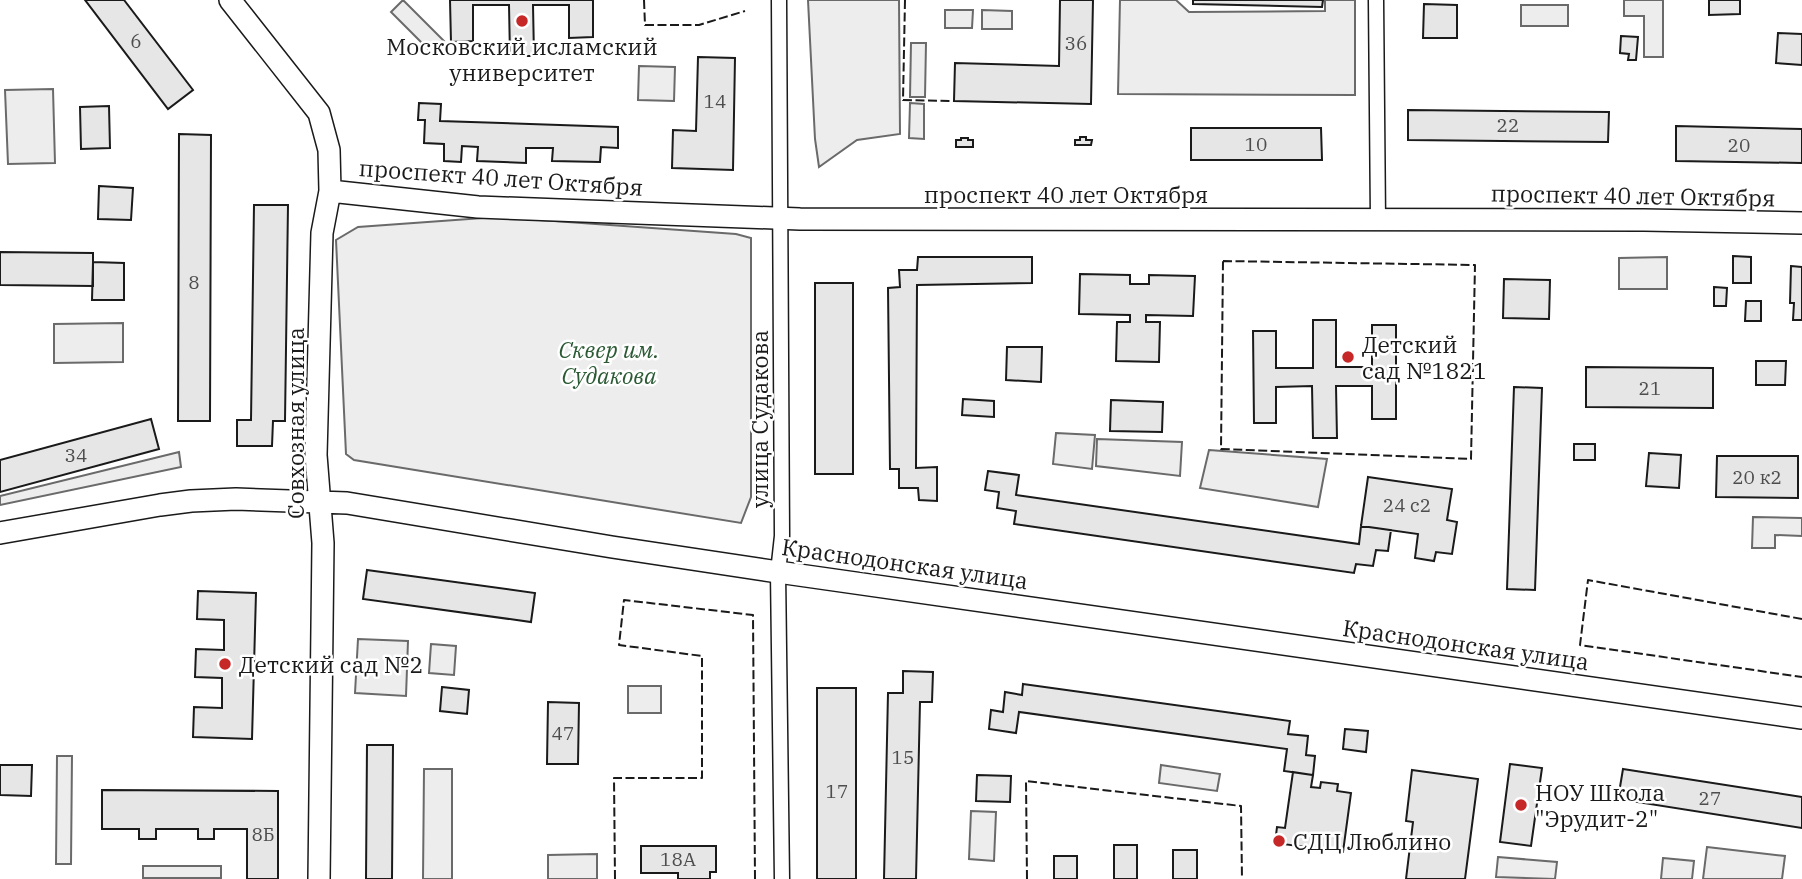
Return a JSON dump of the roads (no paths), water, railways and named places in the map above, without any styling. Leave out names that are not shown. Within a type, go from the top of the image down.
[{"type":"street","name":"Совхозная улица","points":[[230,0],[319,113],[329,150],[330,191],[322,233],[316,455],[323,543],[319,879]]},
{"type":"street","name":"улица Судакова","points":[[779,0],[782,536],[778,572],[782,879]]},
{"type":"street","points":[[1376,0],[1378,220]]},
{"type":"street","name":"проспект 40 лет Октября","points":[[330,191],[478,207],[779,218],[1644,220],[1802,223]]},
{"type":"street","name":"Краснодонская улица","points":[[0,533],[191,501],[236,499],[347,503],[778,572],[1802,718]]},
{"type":"place","name":"Московский исламский университет","points":[[522,21]]},
{"type":"place","name":"Детский сад №1821","points":[[1348,357]]},
{"type":"place","name":"Детский сад №2","points":[[225,664]]},
{"type":"place","name":"НОУ Школа \"Эрудит-2\"","points":[[1521,805]]},
{"type":"place","name":"СДЦ Люблино","points":[[1279,841]]},
{"type":"park label","name":"Сквер им. Судакова","points":[[609,362]]}]
